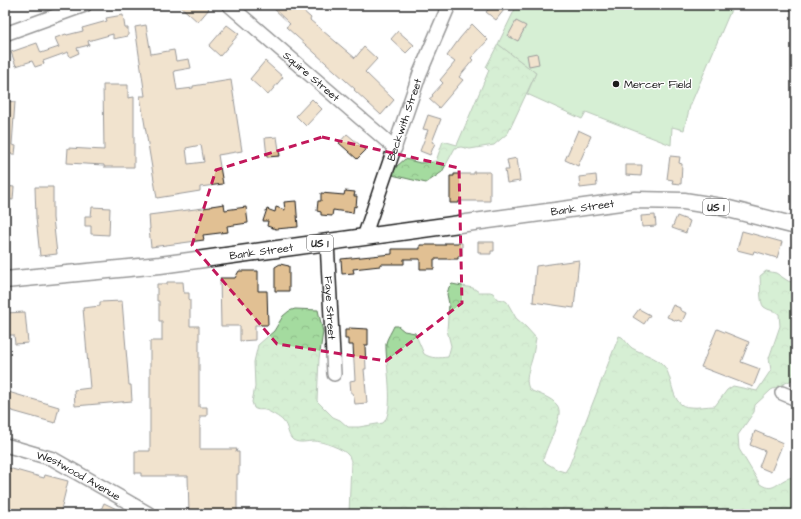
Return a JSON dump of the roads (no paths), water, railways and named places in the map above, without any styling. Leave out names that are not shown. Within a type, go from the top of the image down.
[{"type":"main road","name":"Bank Street","points":[[5,280],[137,268],[635,200],[684,201],[721,207],[796,226]]},
{"type":"street","points":[[5,34],[85,5]]},
{"type":"street","name":"Squire Street","points":[[229,5],[395,148]]},
{"type":"street","name":"Beckwith Street","points":[[364,237],[420,74],[449,5]]},
{"type":"street","name":"Faye Street","points":[[327,242],[334,374]]},
{"type":"street","points":[[782,393],[796,399]]},
{"type":"street","name":"Westwood Avenue","points":[[5,445],[53,459],[149,514]]},
{"type":"place","name":"Mercer Field","points":[[616,84]]}]
